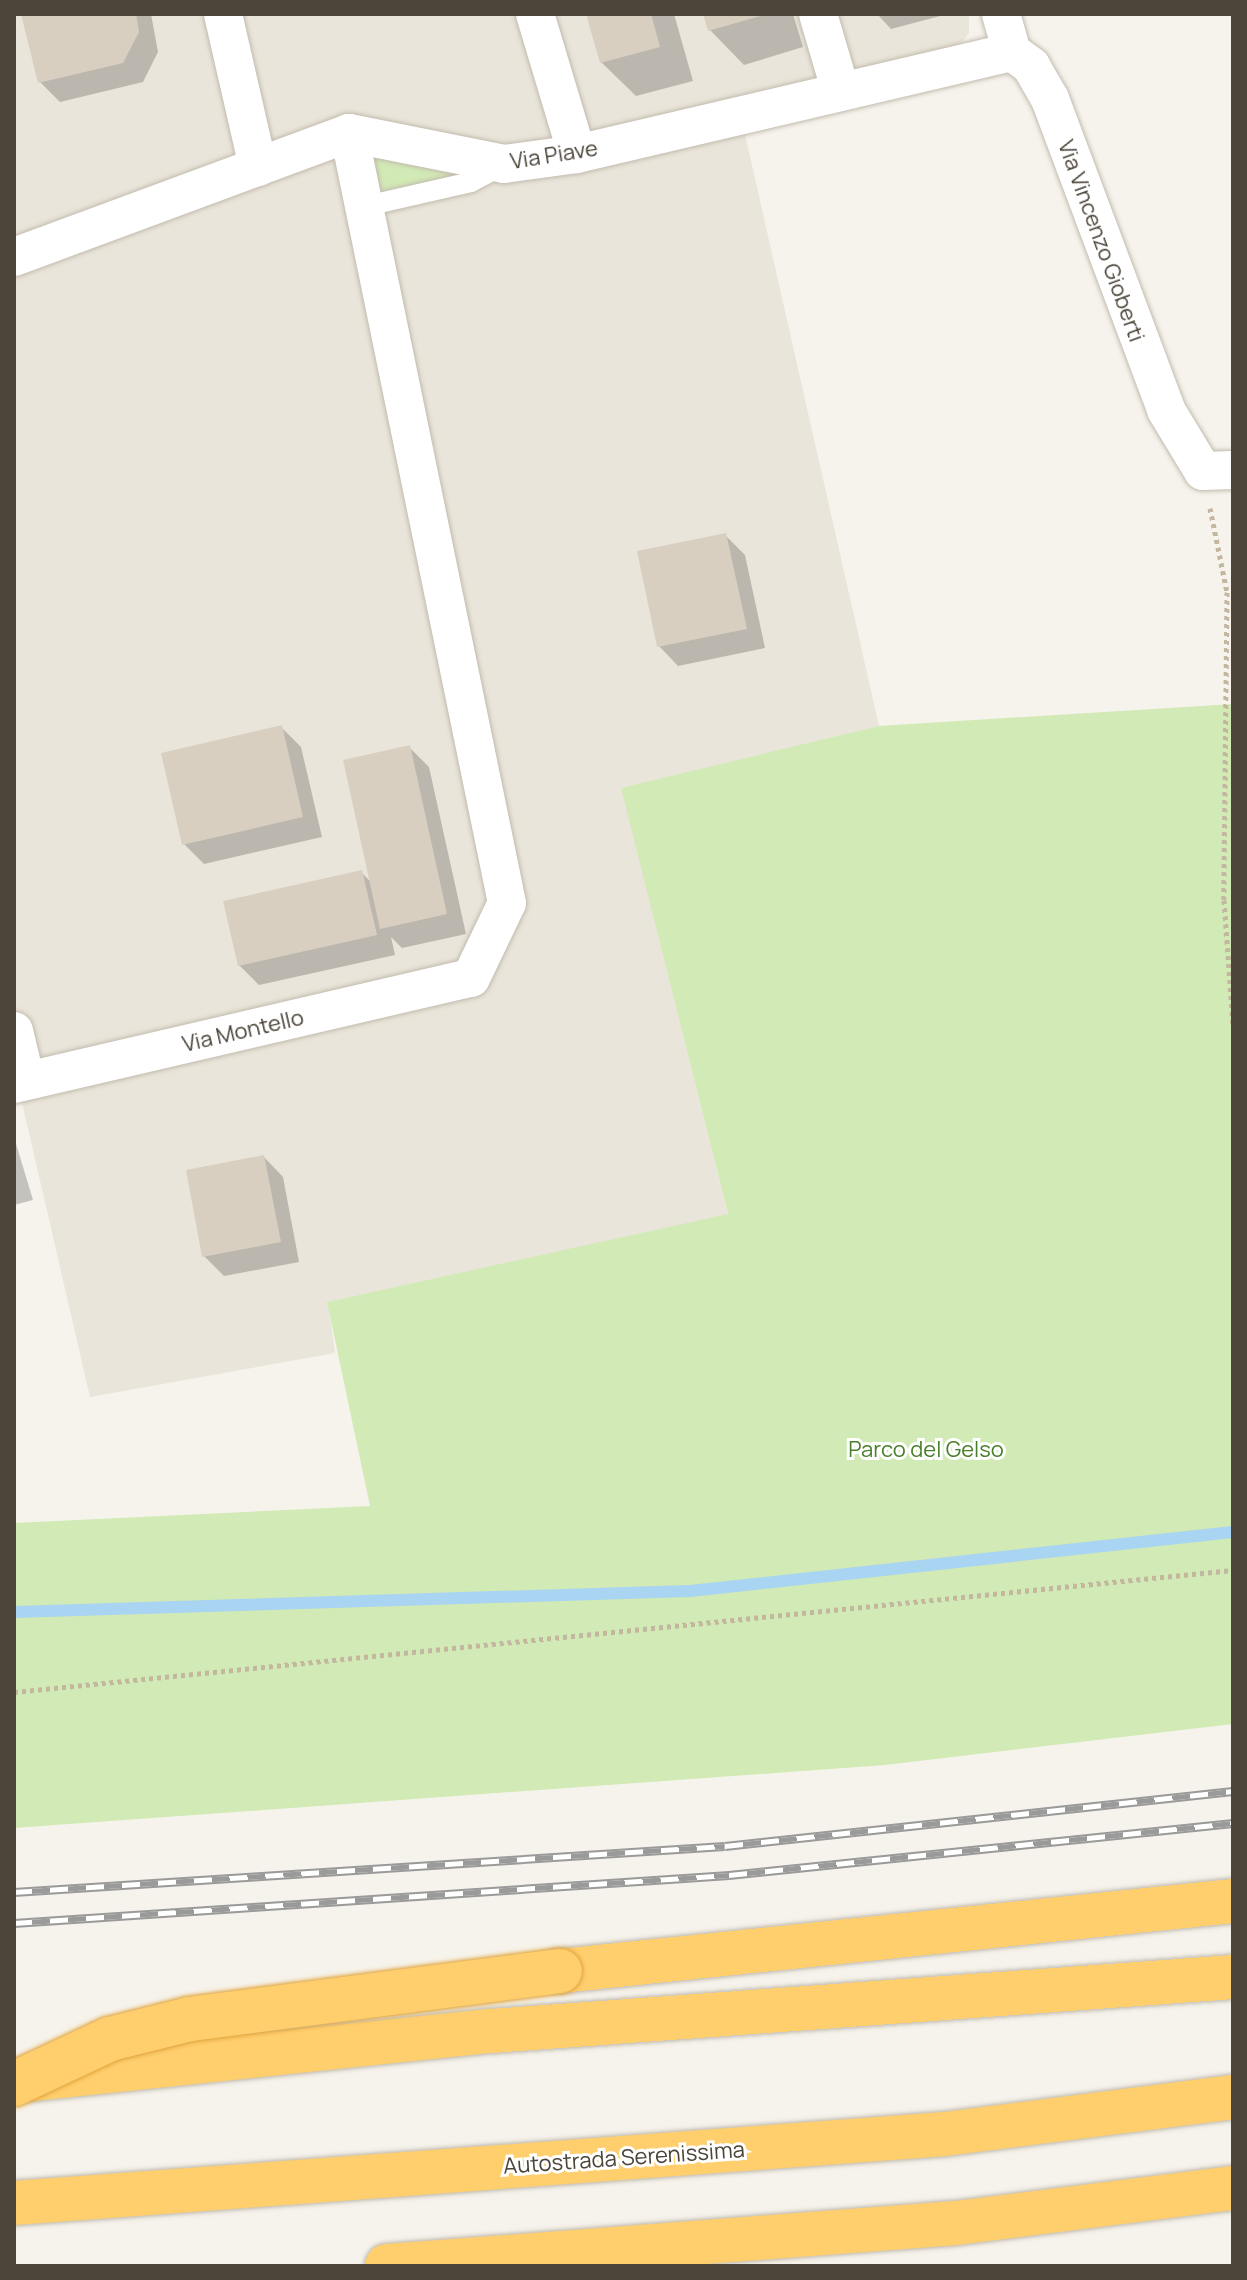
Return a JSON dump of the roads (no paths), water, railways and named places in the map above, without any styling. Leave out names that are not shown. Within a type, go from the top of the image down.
[{"type":"highway","points":[[14,2082],[110,2039],[190,2019],[560,1971],[1233,1901]]},
{"type":"highway","points":[[14,2082],[491,2031],[1233,1977]]},
{"type":"highway","name":"Autostrada Serenissima","points":[[14,2203],[945,2134],[1233,2097]]},
{"type":"highway","points":[[387,2266],[956,2223],[1233,2188]]},
{"type":"street","points":[[223,14],[258,167]]},
{"type":"street","points":[[535,14],[577,154]]},
{"type":"street","points":[[818,14],[841,92]]},
{"type":"street","name":"Via Vincenzo Gioberti","points":[[1001,14],[1012,52],[1031,66],[1050,99],[1148,370],[1218,470]]},
{"type":"street","name":"Via Piave","points":[[349,133],[504,164],[577,154],[1012,52]]},
{"type":"street","points":[[14,257],[349,133],[366,206]]},
{"type":"street","name":"Via Montello","points":[[20,1083],[471,978],[507,903],[366,206]]},
{"type":"street","points":[[14,1031],[20,1083]]},
{"type":"lane","points":[[366,206],[471,182],[504,164]]},
{"type":"waterway","points":[[14,1612],[690,1591],[1233,1532]]},
{"type":"railway","points":[[14,1892],[725,1846],[1233,1791]]},
{"type":"railway","points":[[14,1923],[729,1875],[1233,1823]]},
{"type":"park label","name":"Parco del Gelso","points":[[926,1450]]}]
